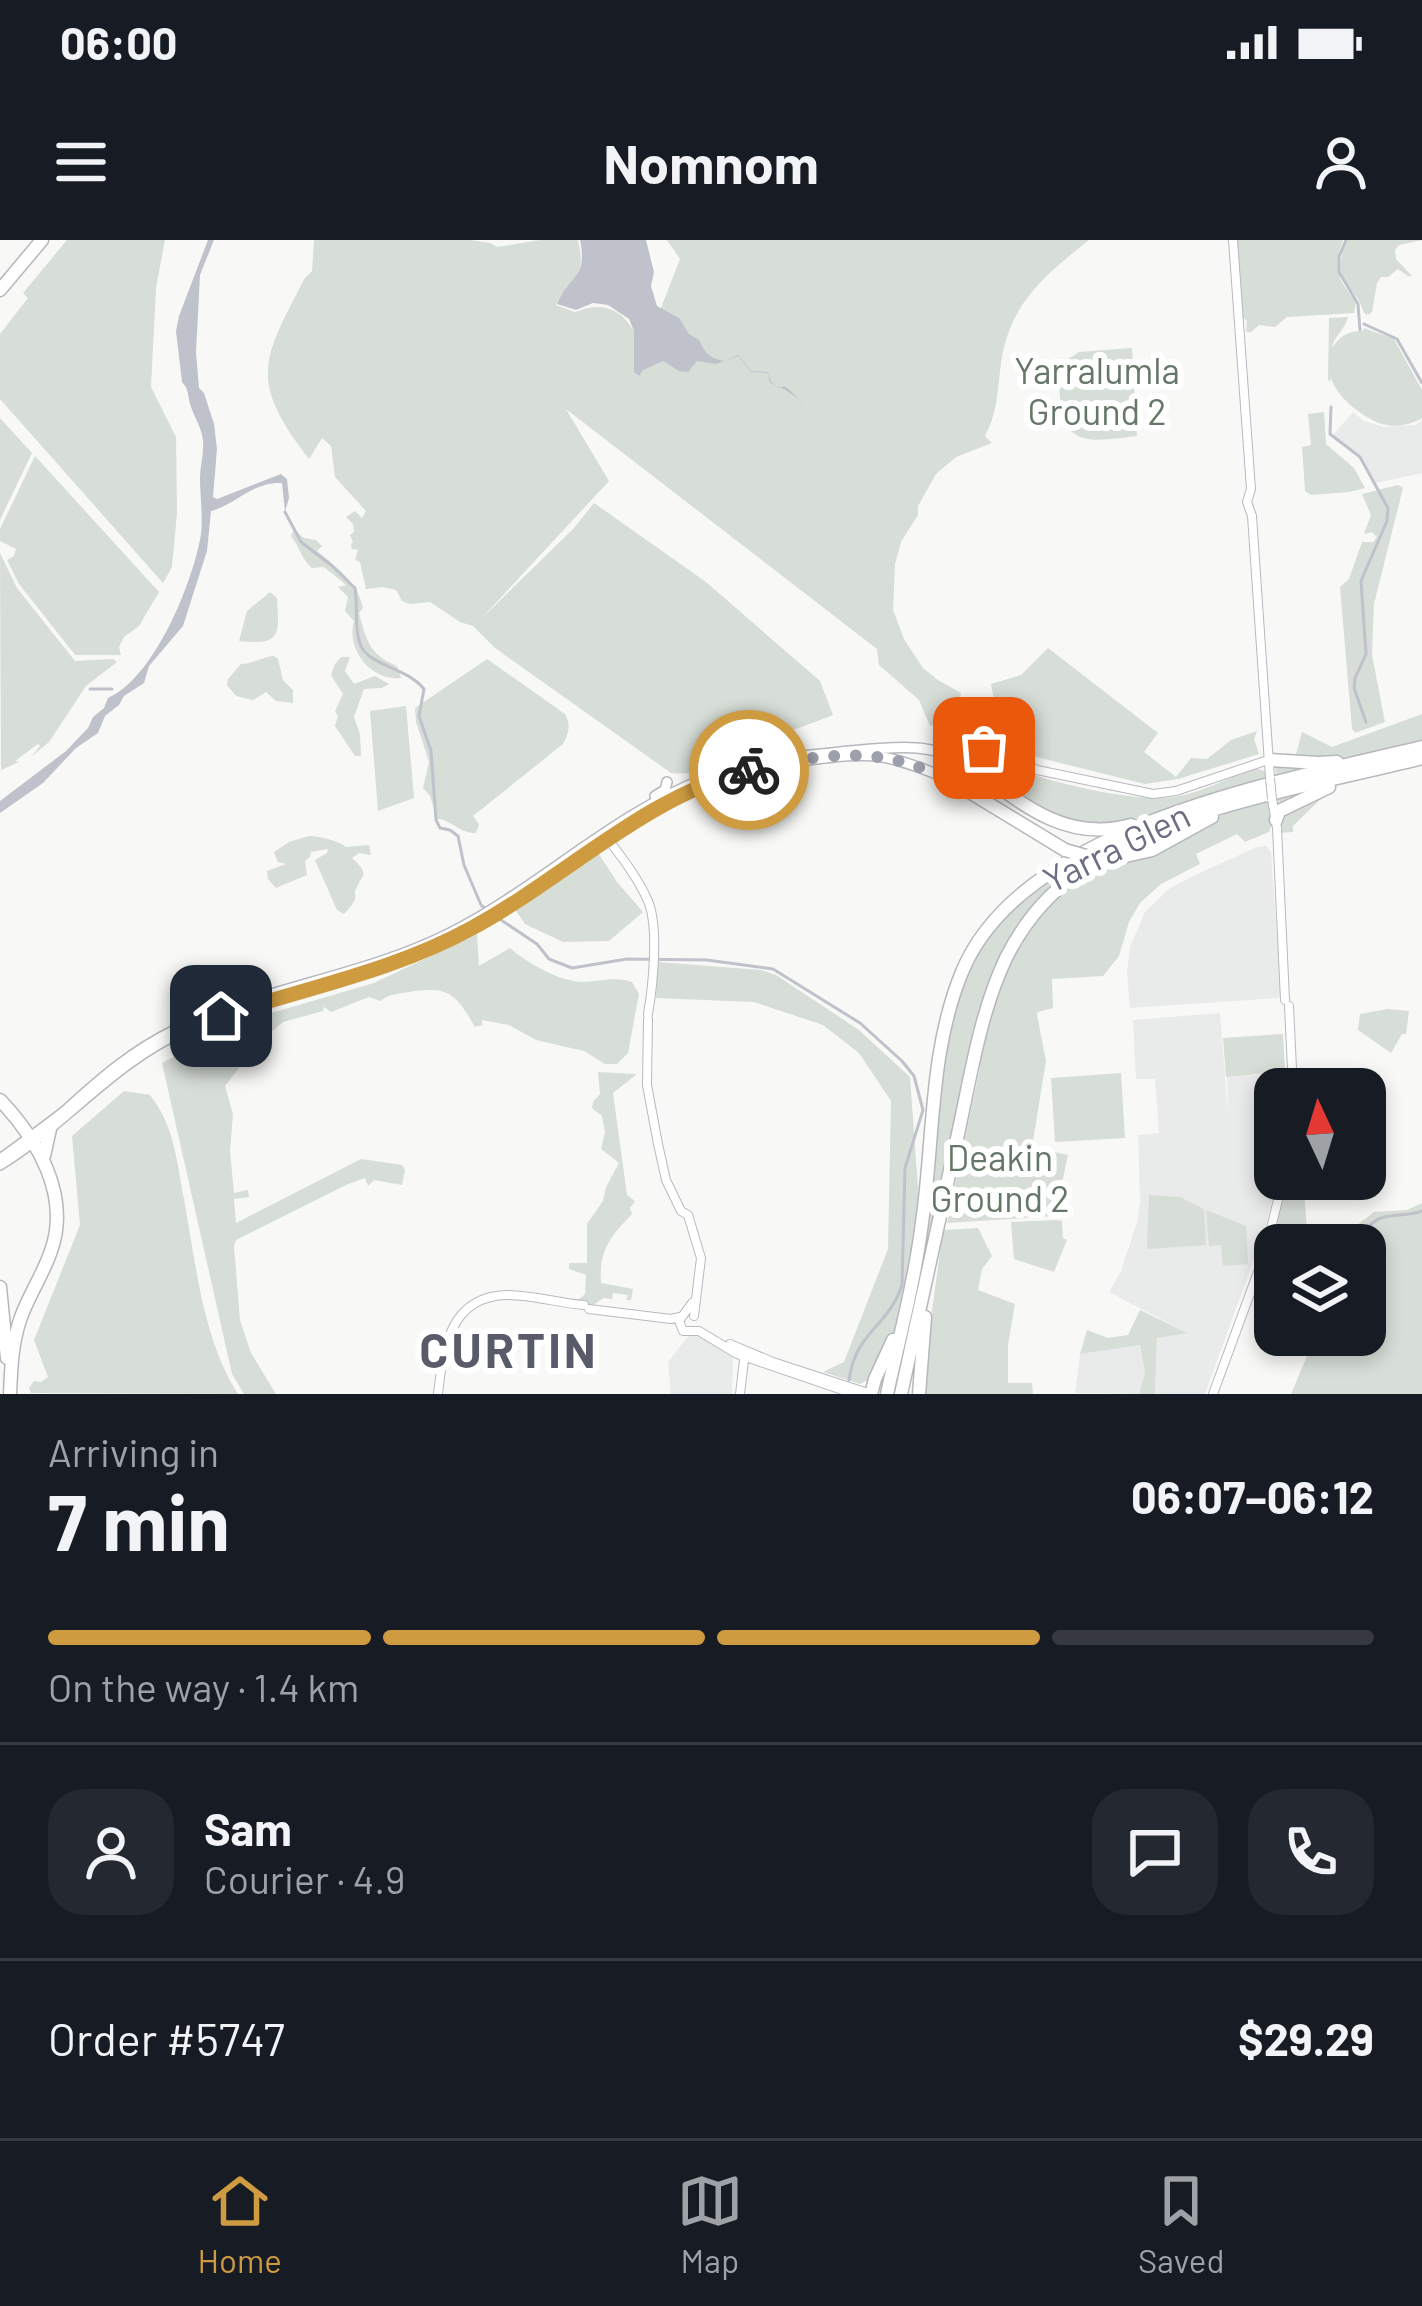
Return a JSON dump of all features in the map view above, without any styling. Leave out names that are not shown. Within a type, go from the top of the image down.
[{"type":"highway","points":[[0,287],[39,240]]},
{"type":"highway","points":[[1267,762],[1318,764],[1420,753]]},
{"type":"highway","points":[[974,761],[1034,813],[1084,830],[1121,828],[1235,793],[1420,753]]},
{"type":"highway","points":[[945,777],[1065,850],[1117,858],[1158,847],[1217,814],[1420,753]]},
{"type":"highway","points":[[1275,827],[1277,812],[1294,802],[1420,753]]},
{"type":"highway","name":"Yarra Glen","points":[[887,1394],[923,1217],[944,1032],[963,969],[982,936],[1027,890],[1074,859],[1137,829],[1235,793]]},
{"type":"highway","points":[[1271,799],[1282,805],[1294,802]]},
{"type":"highway","name":"Yarra Glen","points":[[901,1394],[984,1016],[1007,955],[1028,922],[1063,884],[1106,855],[1167,826],[1271,799]]},
{"type":"highway","points":[[0,1100],[46,1164]]},
{"type":"highway","points":[[8,1394],[17,1330],[57,1228],[57,1206],[44,1150],[50,1129]]},
{"type":"highway","points":[[919,1394],[941,1209]]},
{"type":"highway","points":[[0,1287],[8,1394]]},
{"type":"highway","points":[[863,1393],[891,1345],[909,1292]]},
{"type":"highway","points":[[0,1315],[4,1369]]},
{"type":"highway","points":[[0,1346],[8,1394]]},
{"type":"main road","points":[[1233,240],[1291,1068]]},
{"type":"main road","points":[[966,786],[974,761],[994,742],[1016,760],[1047,773],[1153,794],[1267,762]]},
{"type":"main road","points":[[32,1139],[124,1066],[179,1033],[406,958],[610,844],[641,814],[686,786],[777,759],[898,746],[974,761]]},
{"type":"main road","points":[[917,766],[924,748]]},
{"type":"main road","points":[[641,814],[713,781],[774,765],[860,755],[896,760],[945,777]]},
{"type":"main road","points":[[641,814],[640,806],[664,791],[665,778],[686,786]]},
{"type":"main road","points":[[498,909],[595,848],[610,844]]},
{"type":"main road","points":[[610,844],[649,903],[653,924],[647,1085],[664,1181],[701,1258],[689,1321]]},
{"type":"main road","points":[[0,1162],[119,1063],[163,1036],[211,1014],[397,956],[486,916]]},
{"type":"main road","points":[[1212,1394],[1264,1253],[1278,1200]]},
{"type":"main road","points":[[440,1392],[440,1365],[458,1319],[487,1299],[511,1295],[689,1321],[754,1355],[863,1393]]},
{"type":"main road","points":[[689,1321],[742,1356],[863,1393]]},
{"type":"main road","points":[[733,1346],[742,1356],[738,1394]]},
{"type":"main road","points":[[742,1356],[754,1355]]},
{"type":"main road","points":[[738,1394],[742,1356]]},
{"type":"main road","points":[[742,1372],[762,1364]]},
{"type":"shaded area","points":[[208,240],[214,240],[200,275],[196,352],[199,388],[214,424],[217,449],[213,497],[281,474],[287,479],[289,498],[285,512],[282,483],[263,486],[211,511],[207,551],[183,626],[149,666],[144,683],[124,696],[105,716],[98,733],[76,748],[43,783],[0,813],[0,801],[66,751],[108,698],[141,670],[169,626],[190,577],[201,534],[203,441],[182,382],[176,331]]},
{"type":"shaded area","points":[[580,240],[646,240],[657,306],[679,318],[711,357],[724,361],[738,355],[751,371],[768,372],[776,386],[770,383],[768,373],[751,372],[738,356],[716,364],[697,361],[688,372],[663,361],[639,376],[634,372],[634,331],[629,319],[608,305],[593,303],[576,310],[557,304],[579,270]]},
{"type":"shaded area","points":[[1353,412],[1384,427],[1415,425],[1422,420],[1422,473],[1376,483],[1361,456],[1333,435]]},
{"type":"shaded area","points":[[1266,846],[1271,852],[1279,998],[1130,1008],[1130,947],[1145,912],[1169,889],[1191,877]]},
{"type":"shaded area","points":[[1220,1013],[1228,1115],[1227,1077],[1254,1075],[1254,1200],[1272,1200],[1266,1224],[1254,1224],[1254,1259],[1205,1394],[1155,1394],[1157,1338],[1185,1332],[1109,1292],[1137,1223],[1138,1135],[1159,1133],[1155,1079],[1136,1079],[1133,1020]]},
{"type":"shaded area","points":[[689,1335],[733,1357],[732,1394],[671,1394],[668,1362]]},
{"type":"shaded area","points":[[1140,1345],[1145,1373],[1139,1394],[1075,1393],[1080,1354]]},
{"type":"green space","points":[[67,240],[165,240],[156,288],[151,387],[176,437],[177,513],[172,567],[163,583],[0,399],[0,334],[28,298],[23,293]]},
{"type":"green space","points":[[314,240],[470,240],[497,247],[578,240],[579,271],[556,305],[575,312],[608,308],[634,331],[661,308],[680,259],[667,240],[1089,240],[1047,276],[1015,317],[985,436],[992,443],[956,457],[936,474],[901,542],[893,610],[923,668],[961,693],[956,720],[930,726],[919,700],[879,665],[877,649],[566,409],[609,481],[480,620],[594,503],[706,582],[820,681],[833,715],[700,770],[671,773],[495,648],[473,626],[430,602],[402,601],[396,590],[366,589],[360,562],[355,560],[358,550],[351,544],[353,524],[346,517],[355,511],[362,518],[366,511],[335,477],[331,446],[322,438],[309,459],[277,409],[270,389],[271,350],[312,271]]},
{"type":"green space","points":[[1235,240],[1343,240],[1339,273],[1356,302],[1354,313],[1287,317],[1275,327],[1259,325],[1246,331]]},
{"type":"green space","points":[[1347,240],[1422,240],[1395,250],[1396,259],[1412,276],[1398,269],[1381,277],[1368,315],[1342,274]]},
{"type":"green space","points":[[1348,317],[1332,348],[1344,335],[1364,328],[1394,339],[1422,390],[1422,418],[1403,425],[1382,424],[1351,405],[1331,377],[1330,382],[1329,318]]},
{"type":"green space","name":"Yarralumla Ground 2","points":[[1132,348],[1137,436],[1096,440],[1075,434],[1063,415],[1060,398],[1065,361],[1079,352]]},
{"type":"green space","points":[[1324,412],[1326,444],[1354,468],[1365,488],[1311,495],[1305,491],[1302,447],[1311,445],[1308,414]]},
{"type":"green space","points":[[0,418],[32,453],[0,520]]},
{"type":"green space","points":[[35,456],[159,592],[139,626],[124,637],[121,655],[75,655],[19,584],[7,560],[16,549],[0,541],[0,529]]},
{"type":"green space","points":[[1398,485],[1403,488],[1374,604],[1372,655],[1385,722],[1355,733],[1340,587],[1349,579],[1362,542],[1377,537],[1372,532],[1364,534],[1371,515],[1362,494]]},
{"type":"green space","points":[[294,529],[316,540],[322,546],[317,551],[352,583],[371,646],[397,666],[401,678],[379,674],[363,661],[354,642],[354,621],[345,611],[348,597],[338,587],[346,585],[324,567],[309,565],[291,536]]},
{"type":"green space","points":[[0,553],[17,588],[75,661],[117,662],[86,686],[49,742],[31,757],[38,744],[15,761],[19,762],[1,770]]},
{"type":"green space","points":[[270,592],[277,598],[275,635],[263,641],[239,641],[247,611]]},
{"type":"green space","points":[[1048,648],[1158,733],[1144,752],[1176,777],[1191,758],[1207,759],[1231,740],[1257,731],[1254,739],[1259,754],[1178,779],[1145,784],[1024,754],[998,721],[991,684],[1021,675]]},
{"type":"green space","points":[[274,656],[283,680],[293,690],[293,703],[276,701],[266,692],[253,700],[236,696],[227,685],[241,664]]},
{"type":"green space","points":[[341,657],[350,657],[345,671],[354,684],[375,676],[389,684],[364,689],[354,717],[361,756],[355,756],[335,726],[335,711],[343,694],[331,675]]},
{"type":"green space","points":[[487,659],[565,714],[569,729],[563,744],[473,816],[479,824],[476,833],[437,819],[423,788],[429,762],[415,708]]},
{"type":"green space","points":[[406,706],[414,798],[378,811],[370,711]]},
{"type":"green space","points":[[1422,714],[1422,741],[1276,779],[1275,766],[1280,759],[1295,758],[1302,732],[1332,747]]},
{"type":"green space","points":[[991,755],[1048,779],[1141,797],[1184,795],[1254,768],[1265,771],[1267,781],[1108,828],[1042,813],[991,777],[982,762]]},
{"type":"green space","name":"Deakin Ground 2","points":[[1318,786],[1330,790],[1293,826],[1293,832],[1280,833],[1279,826],[1271,827],[1245,842],[1237,834],[1196,854],[1200,864],[1161,884],[1140,903],[1119,956],[1103,976],[1052,979],[1053,1008],[1037,1015],[1046,1061],[1032,1147],[1068,1155],[1055,1216],[947,1223],[989,1009],[1029,925],[1054,897],[1101,863],[1130,859],[1233,810]]},
{"type":"green space","points":[[1215,807],[1075,871],[1004,955],[899,1394],[890,1394],[941,1065],[965,972],[989,932],[1035,888],[1087,855],[1148,827]]},
{"type":"green space","points":[[309,836],[346,847],[369,845],[371,855],[359,853],[352,858],[363,874],[344,914],[337,910],[315,860],[328,849],[311,852],[305,861],[307,875],[276,888],[268,879],[267,871],[286,864],[278,862],[274,852]]},
{"type":"green space","points":[[599,854],[643,912],[609,941],[563,942],[525,924],[514,908]]},
{"type":"green space","points":[[477,934],[479,966],[510,948],[564,979],[632,982],[639,994],[628,1053],[617,1064],[605,1064],[584,1051],[536,1040],[509,1025],[482,1020],[475,1027],[456,999],[433,990],[380,1001],[369,997],[331,1012],[324,1007],[283,1022],[260,1041],[225,1086],[233,1114],[234,1193],[248,1190],[249,1197],[234,1199],[236,1223],[361,1159],[402,1165],[405,1170],[402,1185],[374,1180],[368,1186],[365,1178],[236,1240],[240,1320],[251,1353],[276,1394],[244,1394],[232,1374],[162,1063],[237,1023],[374,983]]},
{"type":"green space","points":[[658,962],[776,975],[859,1030],[910,1077],[920,1216],[890,1344],[870,1379],[860,1384],[823,1372],[844,1362],[888,1249],[891,1101],[859,1053],[823,1025],[754,1002],[656,998]]},
{"type":"green space","points":[[1409,1011],[1406,1034],[1391,1053],[1358,1030],[1360,1014]]},
{"type":"green space","points":[[1283,1034],[1285,1068],[1254,1068],[1254,1075],[1226,1077],[1223,1038]]},
{"type":"green space","points":[[598,1072],[637,1074],[613,1093],[627,1195],[635,1201],[632,1214],[607,1245],[601,1272],[601,1283],[633,1289],[631,1300],[613,1293],[612,1299],[593,1305],[576,1302],[585,1294],[586,1275],[569,1269],[569,1263],[587,1263],[587,1224],[619,1163],[601,1149],[602,1116],[592,1108],[600,1094]]},
{"type":"green space","points":[[1121,1073],[1125,1138],[1055,1142],[1051,1078]]},
{"type":"green space","points":[[124,1091],[150,1095],[170,1131],[208,1324],[238,1394],[31,1393],[29,1388],[48,1377],[34,1340],[80,1225],[72,1136]]},
{"type":"green space","points":[[1149,1195],[1180,1197],[1204,1209],[1206,1245],[1147,1249]]},
{"type":"green space","points":[[1279,1200],[1305,1200],[1307,1224],[1272,1224]]},
{"type":"green space","points":[[1422,1203],[1422,1394],[1291,1394],[1307,1356],[1386,1356],[1386,1224],[1358,1224],[1374,1212],[1407,1210]]},
{"type":"green space","points":[[1206,1210],[1246,1226],[1248,1264],[1223,1266],[1221,1245],[1209,1246]]},
{"type":"green space","points":[[1062,1221],[1067,1240],[1054,1272],[1014,1259],[1011,1222]]},
{"type":"green space","points":[[978,1228],[992,1256],[982,1269],[978,1290],[1015,1304],[1008,1383],[1032,1383],[1033,1394],[921,1392],[943,1230]]},
{"type":"green space","points":[[1140,1310],[1187,1333],[1157,1338],[1155,1394],[1139,1394],[1145,1373],[1140,1345],[1080,1354],[1087,1330],[1108,1338],[1128,1335]]},
{"type":"waterway","points":[[1346,240],[1339,272],[1358,304],[1360,330]]},
{"type":"waterway","points":[[1364,324],[1397,339],[1422,383]]},
{"type":"waterway","points":[[1331,407],[1330,434],[1360,457],[1388,508],[1361,581],[1366,654],[1354,688],[1366,722]]},
{"type":"waterway","points":[[285,512],[301,542],[355,588],[358,633],[366,653],[424,689],[419,716],[431,751],[436,820],[440,828],[458,836],[464,865],[487,910]]},
{"type":"waterway","points":[[90,689],[112,689]]},
{"type":"waterway","points":[[495,916],[537,944],[549,959],[572,968],[627,959],[707,960],[773,969],[860,1023],[914,1076],[923,1110],[905,1168],[902,1285],[889,1311],[858,1350],[849,1380]]},
{"type":"waterway","points":[[1372,1224],[1422,1211]]},
{"type":"way so far","points":[[749,770],[871,756],[961,782],[994,746],[988,740],[984,748]]},
{"type":"district","name":"CURTIN","points":[[509,1349]]},
{"type":"route","points":[[221,1016],[437,945],[514,903],[661,805],[749,770]]}]
